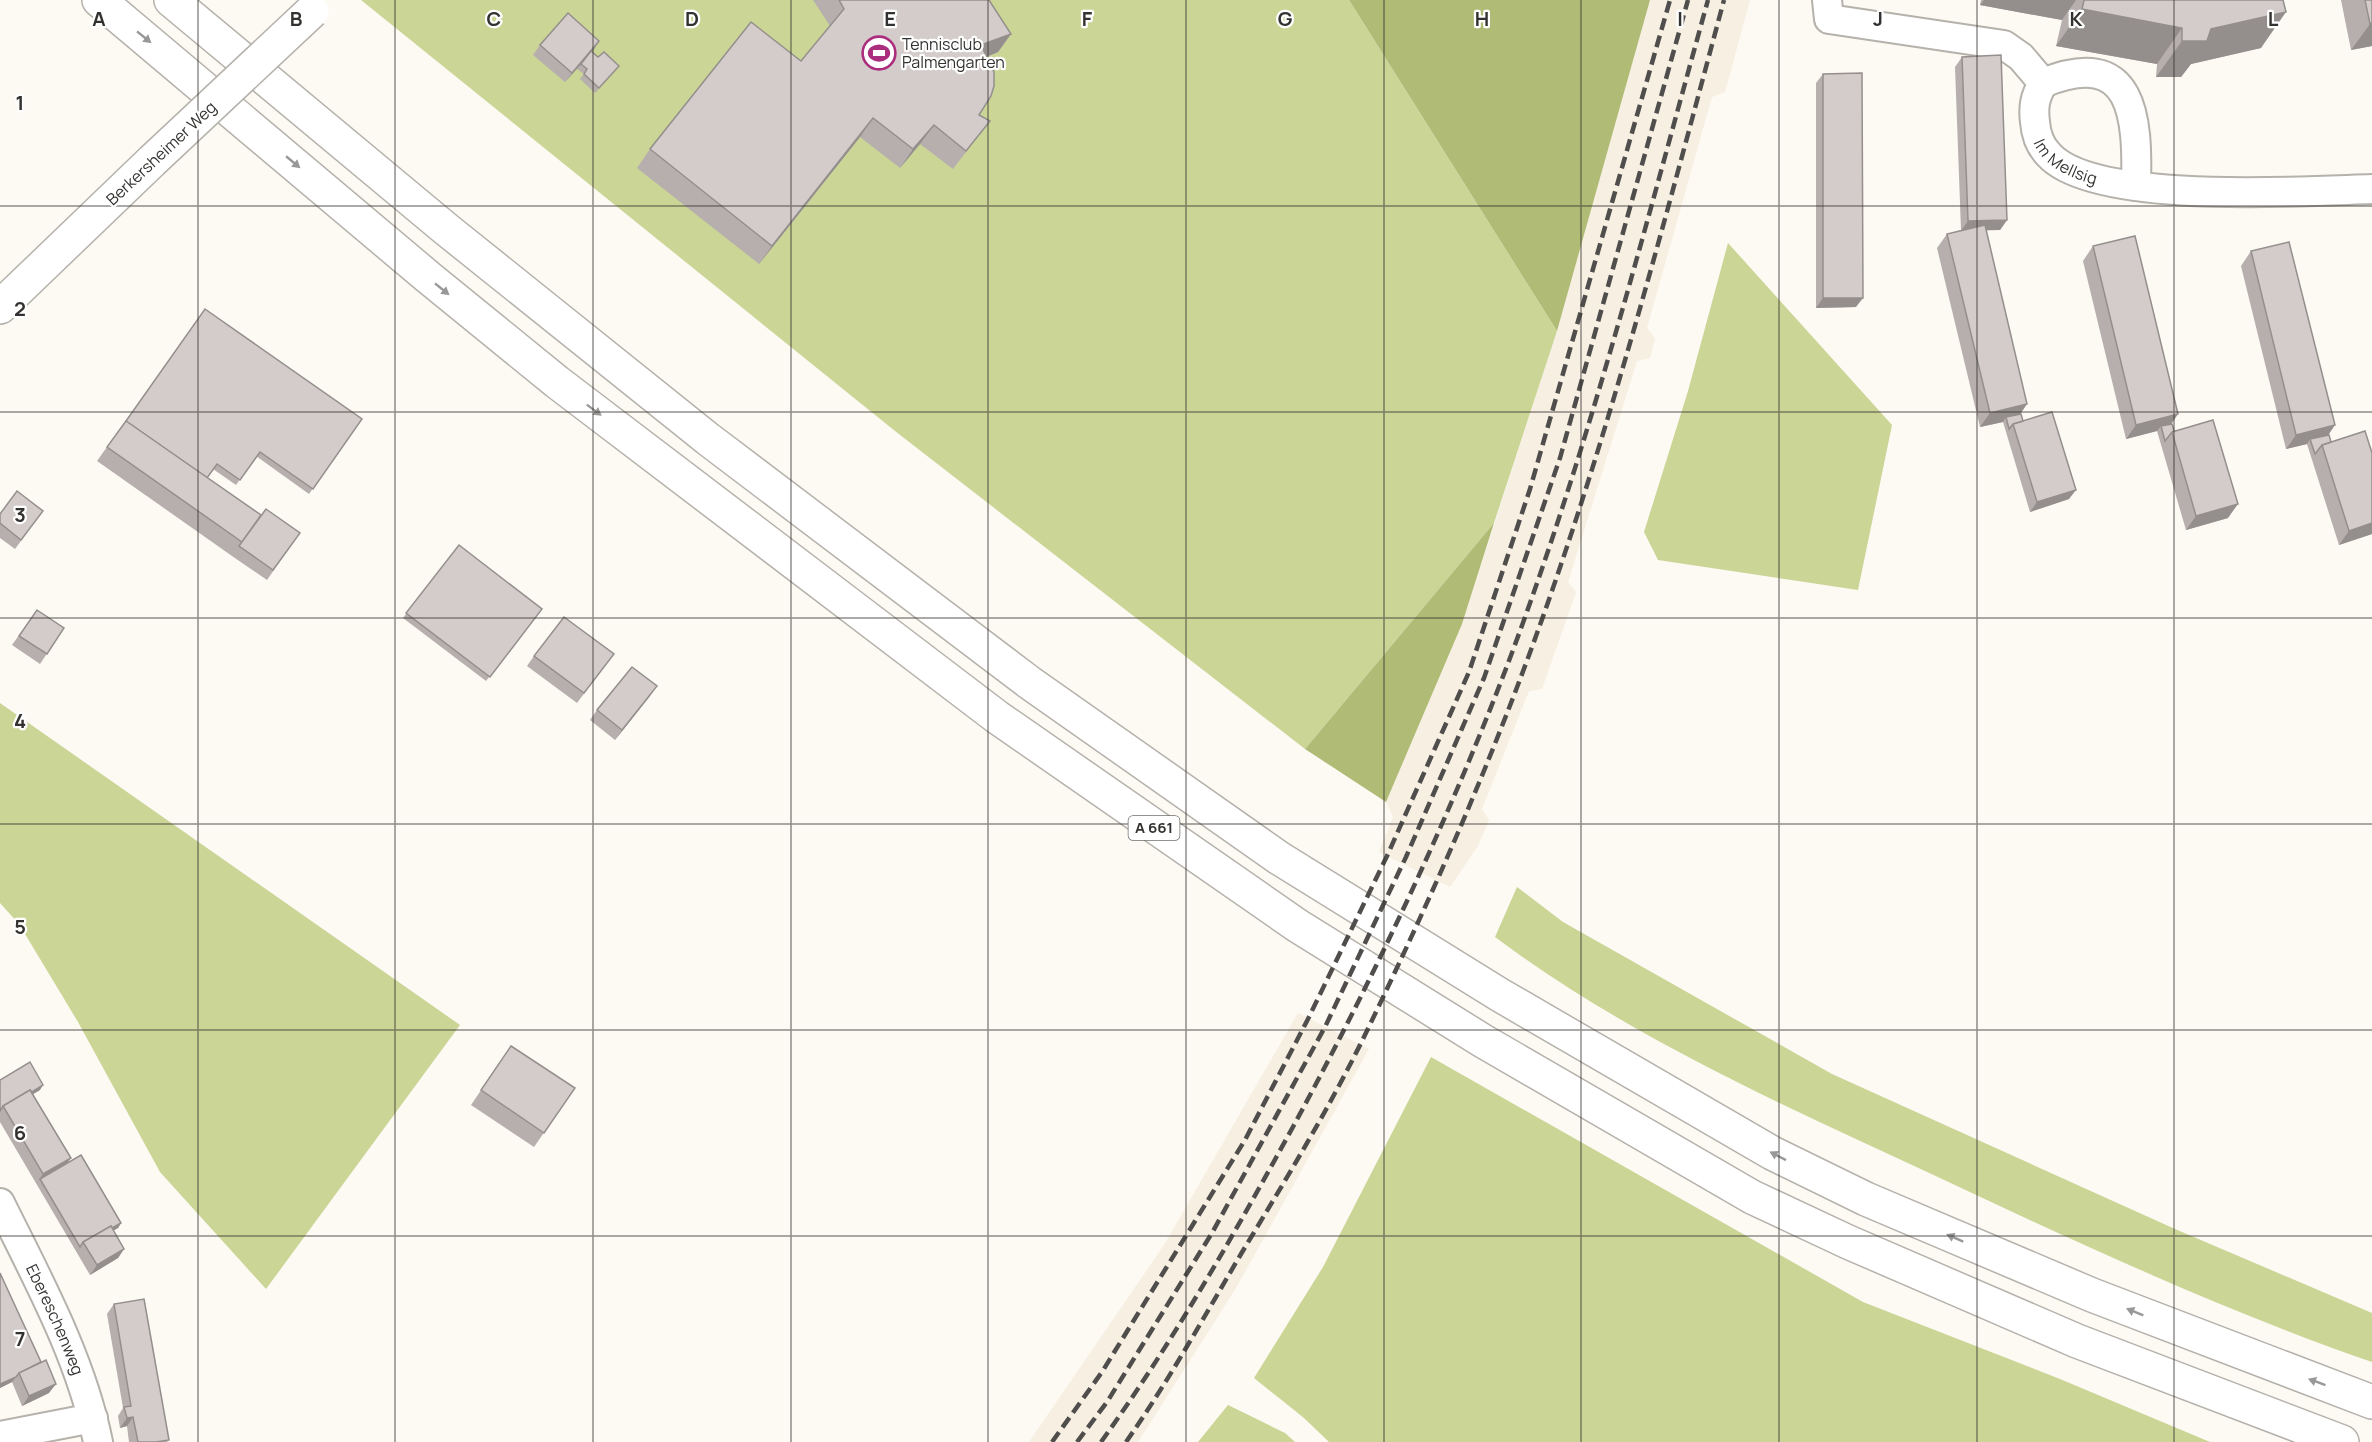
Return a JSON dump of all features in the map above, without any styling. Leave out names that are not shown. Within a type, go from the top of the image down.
[{"type":"main road","name":"A 661","points":[[99,0],[428,277],[557,382],[997,717],[1298,926],[1544,1077],[1752,1197],[1848,1242],[2077,1341],[2342,1442]]},
{"type":"main road","name":"A 661","points":[[171,0],[446,230],[763,482],[1030,683],[1279,858],[1500,995],[1782,1158],[1866,1199],[2081,1291],[2372,1402]]},
{"type":"main road","name":"Berkersheimer Weg","points":[[0,307],[318,6]]},
{"type":"street","points":[[1827,0],[1829,19],[2004,45],[2021,57],[2043,83],[2058,77],[2084,72],[2104,77],[2120,86],[2132,107],[2136,129],[2136,186]]},
{"type":"street","name":"Im Mellsig","points":[[2043,83],[2034,98],[2033,111],[2040,143],[2049,157],[2089,177],[2136,186],[2220,192],[2372,189]]},
{"type":"street","name":"Ebereschenweg","points":[[0,1203],[58,1320],[95,1430]]},
{"type":"street","points":[[0,1436],[95,1430]]},
{"type":"shaded area","points":[[1650,0],[1750,0],[1725,92],[1712,97],[1647,328],[1655,338],[1650,358],[1637,361],[1568,582],[1576,592],[1542,689],[1529,691],[1482,809],[1489,820],[1478,846],[1450,887],[1379,852],[1393,817],[1386,802],[1462,624],[1557,331]]},
{"type":"shaded area","points":[[1298,1013],[1369,1049],[1236,1288],[1138,1442],[1029,1442],[1164,1245]]},
{"type":"green space","points":[[361,0],[1349,0],[1557,331],[1494,523],[1305,749],[895,431]]},
{"type":"green space","points":[[1349,0],[1650,0],[1557,331]]},
{"type":"green space","points":[[1728,243],[1892,425],[1858,590],[1658,560],[1644,532],[1688,391]]},
{"type":"green space","points":[[1494,523],[1462,624],[1386,802],[1305,749]]},
{"type":"green space","points":[[0,703],[460,1025],[266,1289],[160,1172],[78,1022],[19,924],[0,903]]},
{"type":"green space","points":[[1517,887],[1563,922],[1832,1074],[2175,1229],[2372,1313],[2372,1362],[2258,1320],[2091,1248],[1814,1120],[1650,1036],[1545,972],[1495,937]]},
{"type":"green space","points":[[1431,1057],[1863,1302],[2060,1379],[2210,1442],[1329,1442],[1304,1418],[1254,1378],[1323,1267]]},
{"type":"green space","points":[[1228,1405],[1285,1433],[1295,1442],[1198,1442]]},
{"type":"building","points":[[839,0],[989,0],[1011,34],[981,45],[994,72],[994,86],[991,96],[979,115],[990,121],[966,151],[934,125],[913,149],[873,118],[772,246],[650,149],[751,22],[801,61],[844,9]]},
{"type":"building","points":[[2084,0],[2283,0],[2286,12],[2211,29],[2207,41],[2182,41],[2182,28],[2082,9]]},
{"type":"building","points":[[2365,0],[2372,0],[2372,23],[2370,24]]},
{"type":"building","points":[[568,13],[599,41],[572,73],[540,45]]},
{"type":"building","points":[[591,51],[598,57],[604,52],[619,66],[599,88],[584,74],[587,69],[581,64]]},
{"type":"building","points":[[2001,55],[2007,220],[1968,221],[1962,57]]},
{"type":"building","points":[[1862,73],[1863,298],[1823,298],[1823,74]]},
{"type":"building","points":[[1985,225],[2027,404],[1990,413],[1947,234]]},
{"type":"building","points":[[2135,236],[2178,414],[2136,425],[2093,246]]},
{"type":"building","points":[[2289,242],[2335,425],[2296,435],[2251,251]]},
{"type":"building","points":[[205,309],[362,419],[313,489],[260,452],[240,480],[217,464],[207,478],[126,421]]},
{"type":"building","points":[[2052,412],[2076,490],[2037,502],[2013,424]]},
{"type":"building","points":[[2021,414],[2023,421],[2013,424],[2009,429],[2006,417]]},
{"type":"building","points":[[2213,420],[2238,504],[2196,516],[2172,432]]},
{"type":"building","points":[[126,421],[261,515],[242,542],[107,447]]},
{"type":"building","points":[[2172,424],[2174,431],[2165,441],[2161,426]]},
{"type":"building","points":[[2365,431],[2372,453],[2372,523],[2349,531],[2322,445]]},
{"type":"building","points":[[2329,435],[2331,442],[2322,445],[2315,454],[2310,439]]},
{"type":"building","points":[[17,491],[43,511],[21,540],[0,523],[0,514]]},
{"type":"building","points":[[266,509],[300,533],[273,570],[239,546]]},
{"type":"building","points":[[459,545],[542,609],[490,677],[406,613]]},
{"type":"building","points":[[37,610],[64,628],[47,654],[19,636]]},
{"type":"building","points":[[564,617],[614,654],[584,693],[534,656]]},
{"type":"building","points":[[632,667],[657,686],[622,730],[597,710]]},
{"type":"building","points":[[511,1046],[575,1088],[544,1133],[481,1090]]},
{"type":"building","points":[[30,1062],[43,1085],[3,1106],[0,1111],[0,1080]]},
{"type":"building","points":[[30,1090],[71,1158],[43,1174],[3,1106]]},
{"type":"building","points":[[81,1155],[121,1223],[83,1242],[80,1247],[40,1179]]},
{"type":"building","points":[[111,1226],[124,1249],[97,1265],[83,1242]]},
{"type":"building","points":[[0,1273],[41,1362],[0,1384]]},
{"type":"building","points":[[144,1299],[169,1440],[156,1442],[138,1442],[133,1417],[127,1418],[124,1407],[131,1406],[114,1304]]},
{"type":"building","points":[[46,1360],[56,1384],[29,1396],[19,1373]]},
{"type":"railway","points":[[1052,1442],[1102,1372],[1245,1140],[1308,1019],[1387,856],[1469,672],[1530,489],[1670,0]]},
{"type":"railway","points":[[1077,1442],[1107,1402],[1212,1233],[1325,1027],[1406,857],[1484,678],[1560,458],[1688,0]]},
{"type":"railway","points":[[1101,1442],[1128,1404],[1202,1286],[1294,1125],[1381,956],[1460,783],[1507,666],[1564,502],[1639,252],[1708,0]]},
{"type":"railway","points":[[1126,1442],[1185,1349],[1334,1095],[1414,931],[1479,783],[1529,655],[1592,470],[1647,282],[1724,0]]},
{"type":"place","name":"Tennisclub Palmengarten","points":[[879,53]]}]
